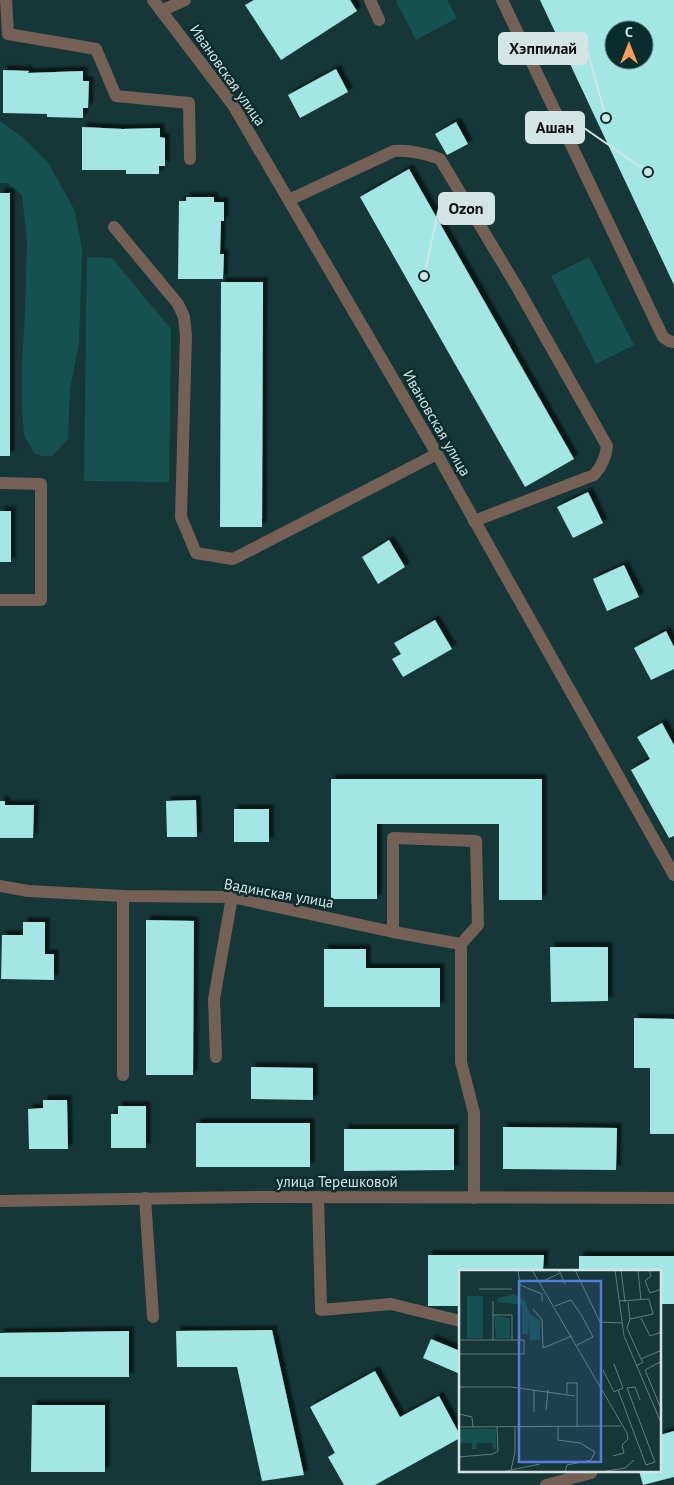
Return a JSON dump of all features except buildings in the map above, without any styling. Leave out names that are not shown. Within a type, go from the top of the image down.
[{"type":"street","points":[[6,0],[8,34],[96,49],[116,96],[189,103],[190,159]]},
{"type":"street","name":"Ивановская улица","points":[[153,0],[233,105],[290,200],[437,454],[674,875]]},
{"type":"street","points":[[161,11],[185,0]]},
{"type":"street","points":[[370,0],[379,20]]},
{"type":"street","points":[[502,0],[663,337],[674,342]]},
{"type":"street","points":[[290,200],[394,151],[422,152],[440,159],[517,287],[606,446],[606,455],[602,466],[594,475],[474,521]]},
{"type":"street","points":[[114,227],[178,304],[184,317],[186,335],[181,517],[196,553],[233,559],[437,454]]},
{"type":"street","points":[[0,483],[41,484],[42,600],[0,600]]},
{"type":"street","points":[[393,932],[393,838],[476,841],[478,925],[461,944],[461,1062],[474,1113],[474,1198]]},
{"type":"street","name":"Вадинская улица","points":[[0,886],[28,891],[123,896],[232,898],[393,932],[461,944]]},
{"type":"street","points":[[123,896],[123,1076]]},
{"type":"street","points":[[216,1057],[214,999],[232,898]]},
{"type":"street","points":[[318,1197],[321,1310],[391,1304],[459,1320]]},
{"type":"street","name":"улица Терешковой","points":[[0,1201],[318,1197],[674,1198]]},
{"type":"street","points":[[145,1198],[153,1317]]},
{"type":"street","points":[[546,1485],[592,1472]]},
{"type":"shaded area","points":[[447,0],[457,18],[416,40],[396,1]]},
{"type":"shaded area","points":[[0,121],[22,137],[49,164],[75,211],[82,250],[79,344],[70,389],[68,439],[52,456],[42,456],[34,453],[24,435],[22,364],[27,241],[22,195],[7,183],[0,183]]},
{"type":"shaded area","points":[[87,257],[112,258],[171,329],[169,482],[84,481]]},
{"type":"shaded area","points":[[589,257],[634,345],[596,364],[551,276]]},
{"type":"place","name":"Хэппилай","points":[[606,118]]},
{"type":"place","name":"Ашан","points":[[648,172]]},
{"type":"place","name":"Ozon","points":[[424,276]]}]
